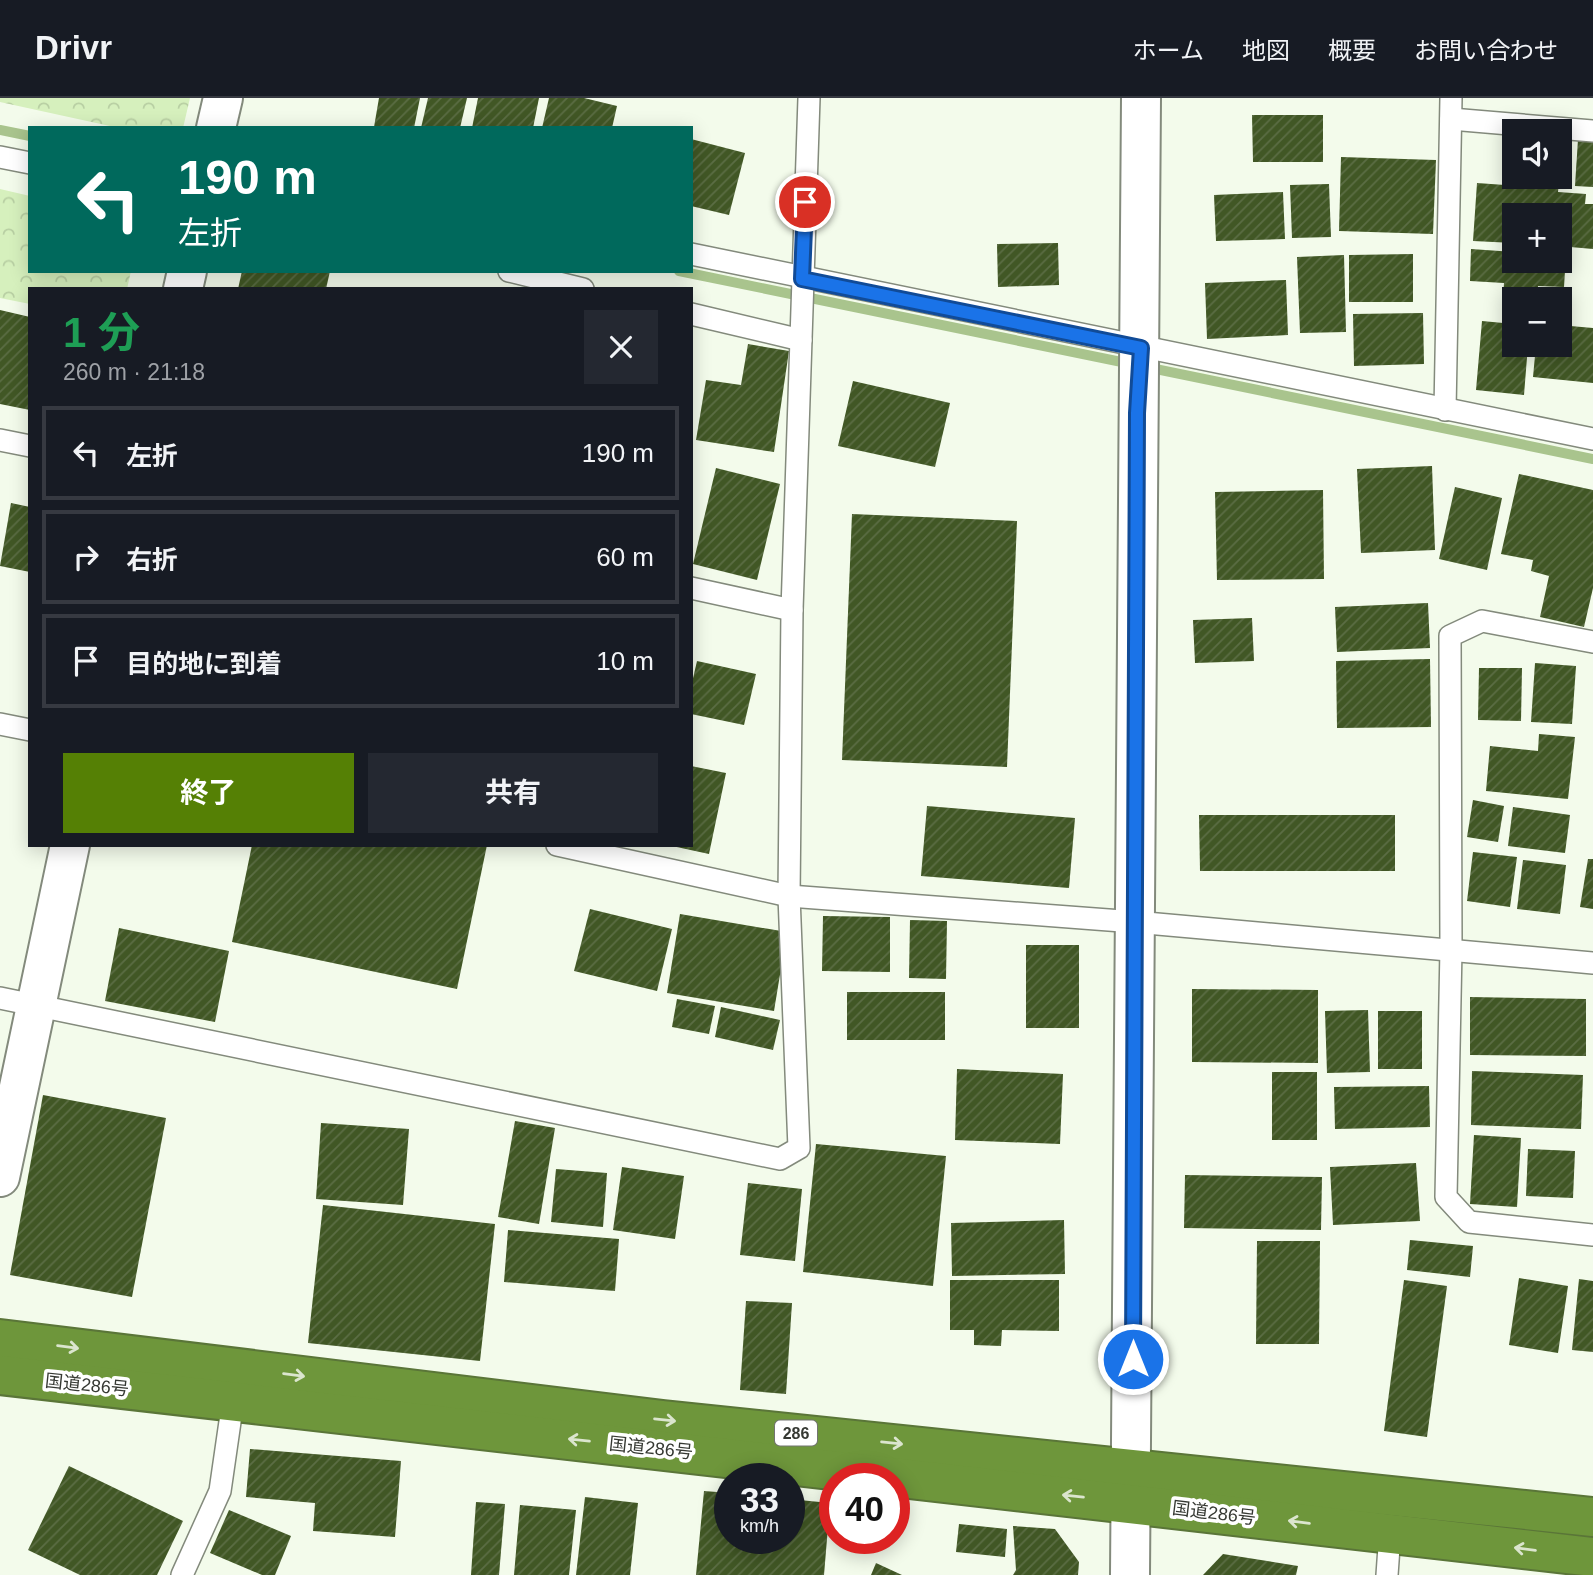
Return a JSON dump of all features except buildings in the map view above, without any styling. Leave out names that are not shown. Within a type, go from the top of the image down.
[{"type":"highway","name":"国道286号","points":[[0,1339],[650,1418],[1131,1486],[1390,1533],[1593,1557]]},
{"type":"highway","name":"国道286号","points":[[0,1375],[233,1401],[1131,1486],[1593,1517]]},
{"type":"street","points":[[216,126],[223,98]]},
{"type":"street","points":[[1130,1575],[1141,98]]},
{"type":"street","points":[[0,1177],[71,847]]},
{"type":"lane","points":[[0,998],[780,1159],[799,1147],[789,896],[792,610],[809,98]]},
{"type":"lane","points":[[1445,410],[1451,108],[1593,131]]},
{"type":"lane","points":[[0,157],[28,163]]},
{"type":"lane","points":[[693,254],[802,279],[1593,439]]},
{"type":"lane","points":[[517,273],[575,287]]},
{"type":"lane","points":[[693,314],[801,340]]},
{"type":"lane","points":[[0,440],[28,446]]},
{"type":"lane","points":[[693,588],[792,610]]},
{"type":"lane","points":[[1593,642],[1482,621],[1450,636],[1451,949],[1446,1197],[1469,1222],[1593,1235]]},
{"type":"lane","points":[[0,724],[28,730]]},
{"type":"lane","points":[[566,847],[789,896],[1135,922],[1593,963]]},
{"type":"lane","points":[[182,1575],[219,1491],[233,1401]]},
{"type":"lane","points":[[1387,1575],[1390,1533]]},
{"type":"green space","points":[[0,98],[190,98],[183,126],[110,126],[0,102]]},
{"type":"green space","points":[[0,189],[28,196],[28,273],[131,273],[127,287],[28,287],[28,304],[0,298]]},
{"type":"waterway","points":[[0,130],[28,136]]},
{"type":"waterway","points":[[689,273],[1593,459]]},
{"type":"route","points":[[805,202],[802,279],[1141,348],[1137,413],[1133,1359]]}]
